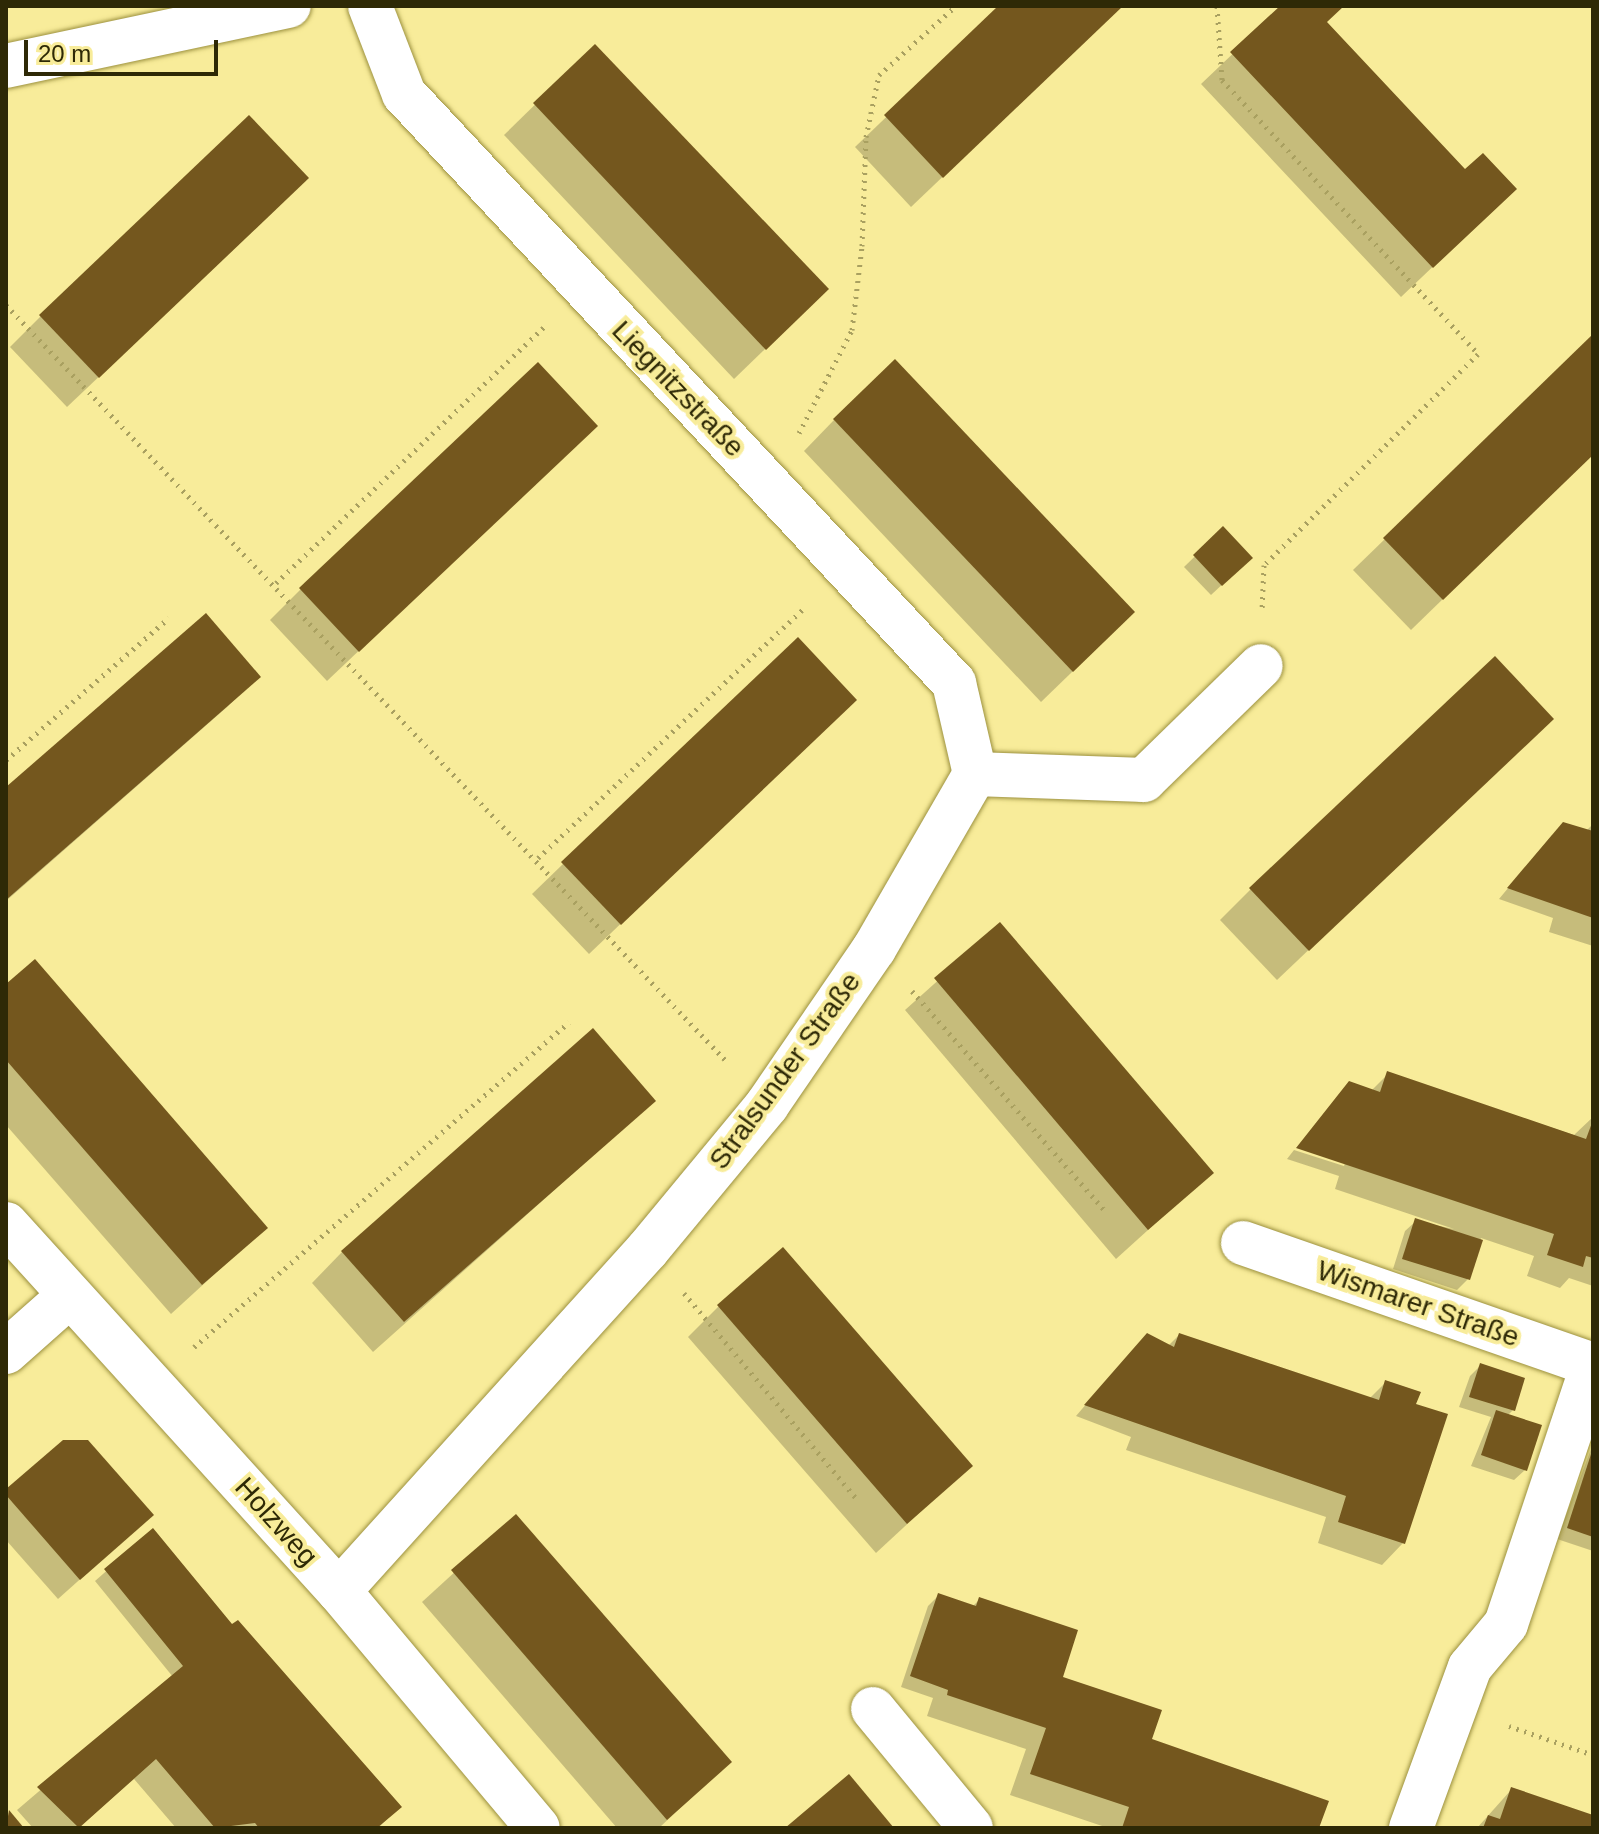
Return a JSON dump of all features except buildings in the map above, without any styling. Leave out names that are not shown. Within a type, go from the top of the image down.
[{"type":"street","points":[[6,66],[289,6]]},
{"type":"street","name":"Liegnitzstraße","points":[[370,6],[404,94],[583,291],[760,474],[954,683],[975,774]]},
{"type":"street","points":[[975,774],[1144,780],[1261,666]]},
{"type":"street","name":"Stralsunder Straße","points":[[339,1591],[648,1249],[767,1105],[874,949],[975,774]]},
{"type":"street","name":"Holzweg","points":[[6,1224],[339,1591],[538,1828]]},
{"type":"street","name":"Wismarer Straße","points":[[1243,1243],[1593,1364],[1506,1624],[1470,1667],[1411,1828]]},
{"type":"street","points":[[6,1352],[69,1296]]},
{"type":"street","points":[[873,1709],[971,1828]]},
{"type":"path","points":[[760,474],[806,425],[852,330],[862,246],[866,137],[879,75],[956,6]]},
{"type":"path","points":[[1217,6],[1222,80],[1478,354],[1264,565],[1261,666]]},
{"type":"path","points":[[276,583],[583,291]]},
{"type":"path","points":[[6,305],[538,858],[767,1105]]},
{"type":"path","points":[[538,858],[847,568]]},
{"type":"path","points":[[6,760],[169,618]]},
{"type":"path","points":[[874,949],[1107,1213]]},
{"type":"path","points":[[150,1384],[569,1022]]},
{"type":"path","points":[[648,1249],[857,1499]]},
{"type":"path","points":[[1455,1707],[1593,1755]]}]
